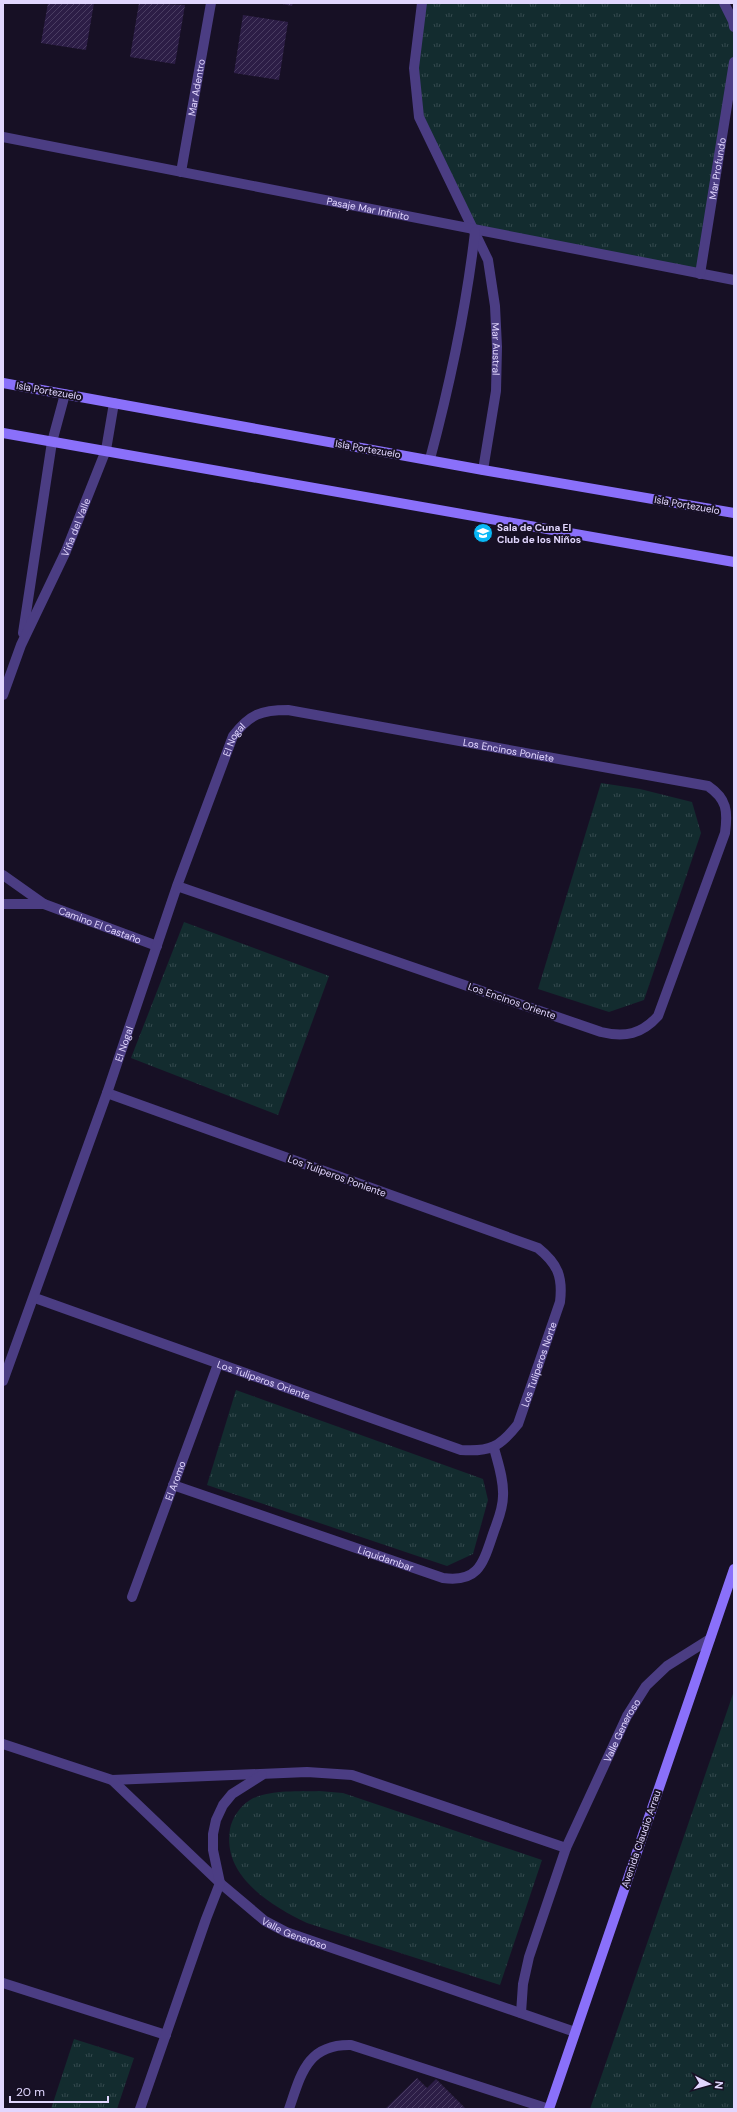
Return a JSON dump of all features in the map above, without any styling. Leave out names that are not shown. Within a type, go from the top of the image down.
[{"type":"street","name":"Mar Adentro","points":[[181,172],[210,3]]},
{"type":"street","name":"Mar Austral","points":[[422,3],[414,68],[419,117],[475,230],[488,260],[495,306],[497,347],[496,390],[483,470]]},
{"type":"street","points":[[724,3],[734,27]]},
{"type":"street","name":"Mar Profundo","points":[[700,274],[734,62]]},
{"type":"street","name":"Pasaje Mar Infinito","points":[[3,137],[734,280]]},
{"type":"street","points":[[430,460],[451,380],[462,325],[475,230]]},
{"type":"street","name":"Isla Portezuelo","points":[[3,383],[483,470],[734,513]]},
{"type":"street","name":"Viña del Valle","points":[[21,645],[52,442],[65,394]]},
{"type":"street","name":"Viña del Valle","points":[[3,694],[21,645],[66,551],[106,450],[114,403]]},
{"type":"street","points":[[3,433],[734,562]]},
{"type":"street","name":"Los Encinos Poniete","points":[[256,714],[272,710],[288,710],[708,786],[719,794],[725,805],[727,817],[725,833]]},
{"type":"street","name":"El Nogal","points":[[3,1382],[107,1093],[177,886],[233,736],[244,722],[256,714]]},
{"type":"street","name":"Los Encinos Oriente","points":[[177,886],[601,1032],[614,1035],[627,1035],[640,1031],[650,1025],[658,1016],[725,833]]},
{"type":"street","name":"Camino El Castaño","points":[[3,875],[44,904],[156,946]]},
{"type":"street","name":"Camino El Castaño","points":[[3,904],[44,904]]},
{"type":"street","name":"Los Tuliperos Poniente","points":[[107,1093],[538,1248],[550,1258],[558,1271]]},
{"type":"street","name":"Los Tuliperos Norte","points":[[494,1448],[508,1437],[518,1424],[560,1302],[562,1287],[558,1271]]},
{"type":"street","name":"Los Tuliperos Oriente","points":[[34,1298],[462,1450],[479,1451],[494,1448]]},
{"type":"street","name":"El Aromo","points":[[132,1597],[218,1364]]},
{"type":"street","name":"Liquidambar","points":[[173,1485],[443,1578],[455,1580],[466,1578],[483,1564],[502,1509],[503,1495],[494,1448]]},
{"type":"street","name":"Avenida Claudio Arrau","points":[[549,2109],[734,1569]]},
{"type":"street","name":"Valle Generoso","points":[[521,2013],[523,1984],[529,1957],[566,1848],[627,1716],[646,1686],[667,1666],[710,1639]]},
{"type":"street","name":"Valle Generoso","points":[[3,1744],[112,1780],[307,1772],[352,1775],[566,1848]]},
{"type":"street","points":[[140,2109],[220,1883],[213,1850],[213,1834],[216,1820],[223,1805],[232,1794],[263,1775]]},
{"type":"street","name":"Valle Generoso","points":[[112,1780],[220,1883],[266,1921],[286,1932],[575,2032]]},
{"type":"street","points":[[3,1983],[166,2035]]},
{"type":"street","points":[[289,2109],[302,2072],[308,2061],[318,2052],[340,2044],[350,2045],[549,2109]]},
{"type":"green space","points":[[422,3],[724,3],[734,27],[734,62],[700,274],[475,230],[419,117],[414,68]]},
{"type":"green space","points":[[601,783],[640,789],[692,802],[701,833],[644,1000],[609,1012],[538,989]]},
{"type":"green space","points":[[184,922],[329,976],[278,1115],[131,1058]]},
{"type":"green space","points":[[236,1390],[483,1479],[488,1500],[473,1554],[447,1566],[207,1485]]},
{"type":"green space","points":[[734,1691],[734,2109],[590,2109]]},
{"type":"green space","points":[[319,1791],[343,1793],[542,1860],[500,1985],[307,1923],[264,1898],[252,1887],[241,1875],[233,1861],[229,1846],[230,1829],[237,1813],[250,1800],[258,1796],[284,1792]]},
{"type":"green space","points":[[74,2039],[134,2058],[117,2109],[51,2109]]},
{"type":"building","points":[[48,3],[94,3],[86,50],[41,43]]},
{"type":"building","points":[[139,3],[185,5],[175,64],[130,57]]},
{"type":"building","points":[[278,3],[293,3],[292,6]]},
{"type":"building","points":[[243,15],[288,22],[279,80],[234,73]]},
{"type":"building","points":[[417,2078],[427,2088],[436,2079],[465,2108],[385,2109]]},
{"type":"place","name":"Sala de Cuna El Club de los Niños","points":[[483,533]]}]
